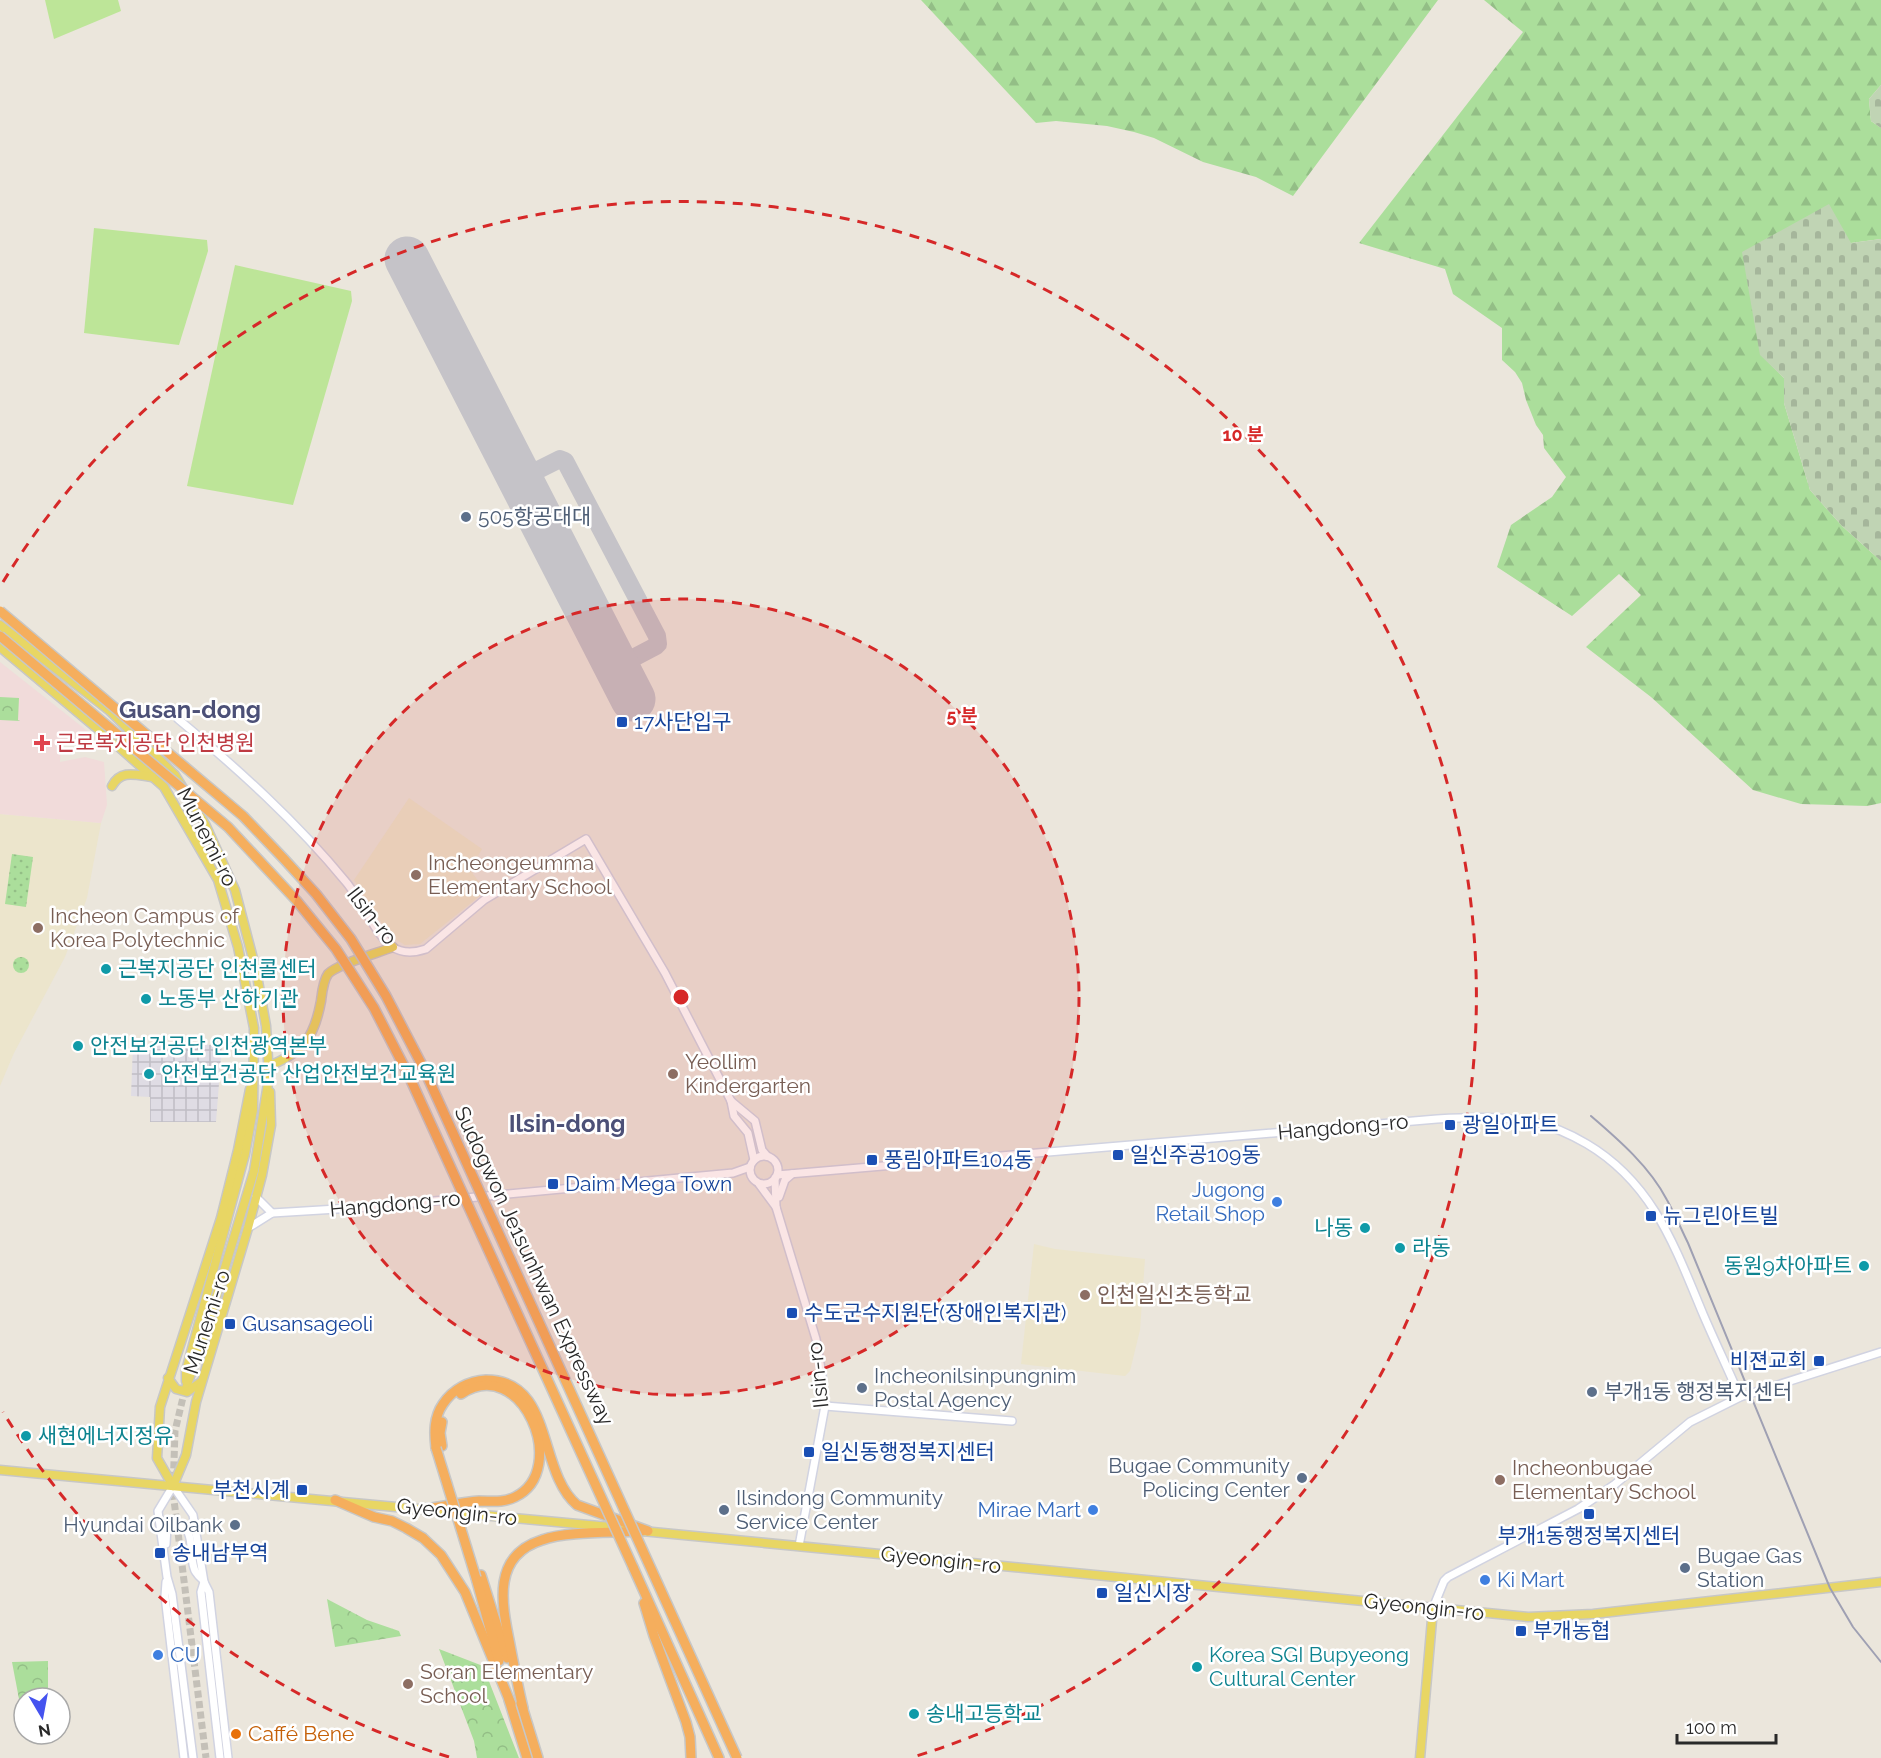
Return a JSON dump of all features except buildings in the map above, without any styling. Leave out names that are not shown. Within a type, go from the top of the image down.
[{"type":"highway","name":"Sudogwon Je1sunhwan Expressway","points":[[0,612],[243,816],[316,894],[351,939],[386,996],[423,1067],[737,1758]]},
{"type":"highway","name":"Sudogwon Je1sunhwan Expressway","points":[[0,636],[228,827],[296,900],[336,949],[374,1008],[409,1076],[719,1758]]},
{"type":"highway","points":[[538,1758],[434,1434],[436,1420],[442,1406],[451,1394],[464,1385],[495,1380],[508,1384],[528,1399],[536,1411],[557,1477],[568,1497],[577,1505],[648,1531]]},
{"type":"highway","points":[[424,1509],[480,1501],[508,1501],[518,1496],[531,1484],[540,1465],[538,1443],[530,1413],[516,1396],[494,1387],[480,1387],[465,1391],[456,1398],[447,1409],[442,1421],[439,1447]]},
{"type":"highway","points":[[335,1500],[374,1517],[392,1521],[423,1538],[441,1555],[465,1592],[511,1704]]},
{"type":"highway","points":[[523,1707],[501,1593],[508,1568],[516,1556],[529,1545],[543,1539],[648,1531]]},
{"type":"highway","points":[[633,1567],[654,1636],[686,1722],[690,1737],[691,1758]]},
{"type":"highway","points":[[479,1577],[527,1758]]},
{"type":"main road","name":"Munemi-ro","points":[[0,625],[111,711],[175,776],[205,824],[235,890],[256,970],[266,1026],[269,1077],[254,1171],[186,1388],[186,1371],[244,1154],[253,1110],[254,1028],[238,947],[218,880],[164,787],[0,647]]},
{"type":"main road","points":[[112,786],[116,778],[124,775],[153,777]]},
{"type":"main road","points":[[268,1066],[289,1058],[303,1046],[313,1032],[327,976],[335,968],[393,947]]},
{"type":"main road","points":[[173,1486],[157,1458],[160,1407],[221,1218],[238,1150],[253,1074]]},
{"type":"main road","points":[[173,1486],[186,1455],[196,1402],[256,1197],[271,1125],[269,1077]]},
{"type":"main road","points":[[168,1378],[176,1389],[187,1392],[202,1381]]},
{"type":"main road","name":"Gyeongin-ro","points":[[0,1470],[335,1500],[1524,1616],[1580,1615],[1881,1582]]},
{"type":"main road","points":[[1420,1758],[1433,1608]]},
{"type":"street","name":"Ilsin-ro","points":[[178,719],[249,779],[292,822],[347,883],[387,943],[409,952],[426,949],[484,900],[586,838],[665,973],[731,1101],[734,1116],[748,1133],[752,1163]]},
{"type":"street","name":"Ilsin-ro","points":[[731,1101],[755,1121],[762,1150],[767,1156]]},
{"type":"street","name":"Hangdong-ro","points":[[776,1177],[794,1173],[1437,1119],[1485,1117],[1533,1122],[1575,1137],[1596,1150],[1629,1176],[1641,1190],[1671,1237],[1740,1397]]},
{"type":"street","points":[[776,1207],[785,1180],[794,1173],[777,1165],[771,1158],[762,1156],[752,1163],[750,1175],[757,1182],[768,1184],[776,1177],[777,1165]]},
{"type":"street","name":"Hangdong-ro","points":[[248,1228],[272,1213],[370,1207],[733,1173],[752,1163]]},
{"type":"street","name":"Hangdong-ro","points":[[733,1173],[757,1182]]},
{"type":"street","name":"Ilsin-ro","points":[[776,1177],[776,1207],[816,1339],[825,1406],[799,1546]]},
{"type":"street","name":"Ilsin-ro","points":[[757,1182],[776,1207]]},
{"type":"street","points":[[256,1197],[272,1213]]},
{"type":"street","points":[[1433,1608],[1444,1581],[1448,1577],[1578,1509],[1614,1485],[1690,1422],[1740,1397],[1881,1352]]},
{"type":"street","points":[[825,1406],[1012,1421]]},
{"type":"street","points":[[193,1758],[172,1594],[167,1577],[158,1511],[173,1486],[193,1515],[204,1582],[201,1592],[220,1758]]},
{"type":"street","points":[[184,1758],[165,1596],[170,1569],[165,1538],[167,1527],[175,1522],[183,1525],[190,1535],[194,1570],[209,1592],[228,1758]]},
{"type":"shaded area","name":"근로복지공단 인천병원","points":[[0,662],[100,741],[95,739],[61,747],[60,762],[85,757],[104,762],[107,805],[101,823],[0,814]]},
{"type":"shaded area","name":"Incheongeumma Elementary School","points":[[409,798],[482,849],[470,870],[486,891],[420,944],[405,945],[390,936],[354,880]]},
{"type":"shaded area","name":"Incheon Campus of Korea Polytechnic","points":[[0,814],[101,823],[87,898],[65,957],[14,1053],[0,1086]]},
{"type":"shaded area","points":[[133,1044],[222,1045],[216,1122],[150,1122],[150,1097],[131,1096]]},
{"type":"shaded area","name":"인천일신초등학교","points":[[1034,1244],[1055,1249],[1145,1259],[1140,1330],[1130,1371],[1125,1376],[1021,1364]]},
{"type":"green space","points":[[45,0],[118,0],[121,11],[54,39]]},
{"type":"green space","points":[[921,0],[1438,0],[1293,196],[1256,177],[1203,162],[1154,138],[1134,132],[1107,126],[1056,121],[1036,123]]},
{"type":"green space","points":[[1484,0],[1881,0],[1881,85],[1869,99],[1871,121],[1881,128],[1881,239],[1851,243],[1760,354],[1784,378],[1784,403],[1810,490],[1842,526],[1881,561],[1881,803],[1867,806],[1801,804],[1753,790],[1651,697],[1586,647],[1641,595],[1619,574],[1572,616],[1497,567],[1511,525],[1552,497],[1566,477],[1544,448],[1543,435],[1536,425],[1522,383],[1515,372],[1502,360],[1502,328],[1453,294],[1445,269],[1359,243],[1523,32]]},
{"type":"green space","points":[[1881,85],[1881,128],[1871,121],[1869,99]]},
{"type":"green space","points":[[1829,204],[1851,243],[1881,239],[1881,561],[1842,526],[1810,490],[1784,403],[1784,378],[1760,355],[1742,252]]},
{"type":"green space","points":[[94,228],[207,240],[208,251],[179,345],[84,333]]},
{"type":"green space","points":[[235,265],[351,291],[352,301],[293,505],[187,486]]},
{"type":"green space","points":[[0,697],[19,698],[18,720],[20,721],[0,720]]},
{"type":"green space","points":[[12,854],[33,857],[26,907],[5,904]]},
{"type":"green space","points":[[18,957],[24,957],[29,965],[27,971],[18,973],[13,968],[13,962]]},
{"type":"green space","points":[[327,1599],[367,1620],[399,1631],[401,1636],[335,1647]]},
{"type":"green space","points":[[439,1649],[483,1666],[519,1758],[477,1758],[474,1741]]},
{"type":"green space","points":[[48,1661],[48,1686],[17,1686],[12,1662]]},
{"type":"taxiway","points":[[520,479],[560,459],[565,461],[657,636],[656,646],[616,667]]},
{"type":"runway","points":[[407,259],[633,699]]},
{"type":"tunnel","points":[[185,1389],[175,1431],[173,1492],[206,1758]]},
{"type":"railway","points":[[1591,1116],[1643,1165],[1670,1205],[1688,1243],[1830,1588],[1853,1627],[1881,1662]]},
{"type":"place","name":"505항공대대","points":[[466,517]]},
{"type":"place","name":"17사단입구","points":[[622,722]]},
{"type":"place","name":"근로복지공단 인천병원","points":[[42,743]]},
{"type":"place","name":"Incheongeumma Elementary School","points":[[416,875]]},
{"type":"place","name":"Incheon Campus of Korea Polytechnic","points":[[38,928]]},
{"type":"place","name":"근복지공단 인천콜센터","points":[[106,969]]},
{"type":"place","name":"노동부 산하기관","points":[[146,999]]},
{"type":"place","name":"안전보건공단 인천광역본부","points":[[78,1046]]},
{"type":"place","name":"안전보건공단 산업안전보건교육원","points":[[149,1074]]},
{"type":"place","name":"Yeollim Kindergarten","points":[[673,1074]]},
{"type":"place","name":"광일아파트","points":[[1450,1125]]},
{"type":"place","name":"일신주공109동","points":[[1118,1155]]},
{"type":"place","name":"풍림아파트104동","points":[[872,1160]]},
{"type":"place","name":"Daim Mega Town","points":[[553,1184]]},
{"type":"place","name":"Jugong Retail Shop","points":[[1277,1202]]},
{"type":"place","name":"뉴그린아트빌","points":[[1651,1216]]},
{"type":"place","name":"나동","points":[[1365,1228]]},
{"type":"place","name":"라동","points":[[1400,1248]]},
{"type":"place","name":"동원9차아파트","points":[[1864,1266]]},
{"type":"place","name":"인천일신초등학교","points":[[1085,1295]]},
{"type":"place","name":"수도군수지원단(장애인복지관)","points":[[792,1313]]},
{"type":"place","name":"Gusansageoli","points":[[230,1324]]},
{"type":"place","name":"비젼교회","points":[[1819,1361]]},
{"type":"place","name":"Incheonilsinpungnim Postal Agency","points":[[862,1388]]},
{"type":"place","name":"부개1동 행정복지센터","points":[[1592,1392]]},
{"type":"place","name":"새현에너지정유","points":[[26,1436]]},
{"type":"place","name":"일신동행정복지센터","points":[[809,1452]]},
{"type":"place","name":"Bugae Community Policing Center","points":[[1302,1478]]},
{"type":"place","name":"Incheonbugae Elementary School","points":[[1500,1480]]},
{"type":"place","name":"부천시계","points":[[302,1490]]},
{"type":"place","name":"Ilsindong Community Service Center","points":[[724,1510]]},
{"type":"place","name":"Mirae Mart","points":[[1093,1510]]},
{"type":"place","name":"부개1동행정복지센터","points":[[1589,1514]]},
{"type":"place","name":"Hyundai Oilbank","points":[[235,1525]]},
{"type":"place","name":"송내남부역","points":[[160,1553]]},
{"type":"place","name":"Bugae Gas Station","points":[[1685,1568]]},
{"type":"place","name":"Ki Mart","points":[[1485,1580]]},
{"type":"place","name":"일신시장","points":[[1102,1593]]},
{"type":"place","name":"부개농협","points":[[1521,1631]]},
{"type":"place","name":"CU","points":[[158,1655]]},
{"type":"place","name":"Korea SGI Bupyeong Cultural Center","points":[[1197,1667]]},
{"type":"place","name":"Soran Elementary School","points":[[408,1684]]},
{"type":"place","name":"송내고등학교","points":[[914,1714]]},
{"type":"place","name":"Caffé Bene","points":[[236,1734]]},
{"type":"district","name":"Gusan-dong","points":[[190,710]]},
{"type":"district","name":"Ilsin-dong","points":[[567,1124]]}]
